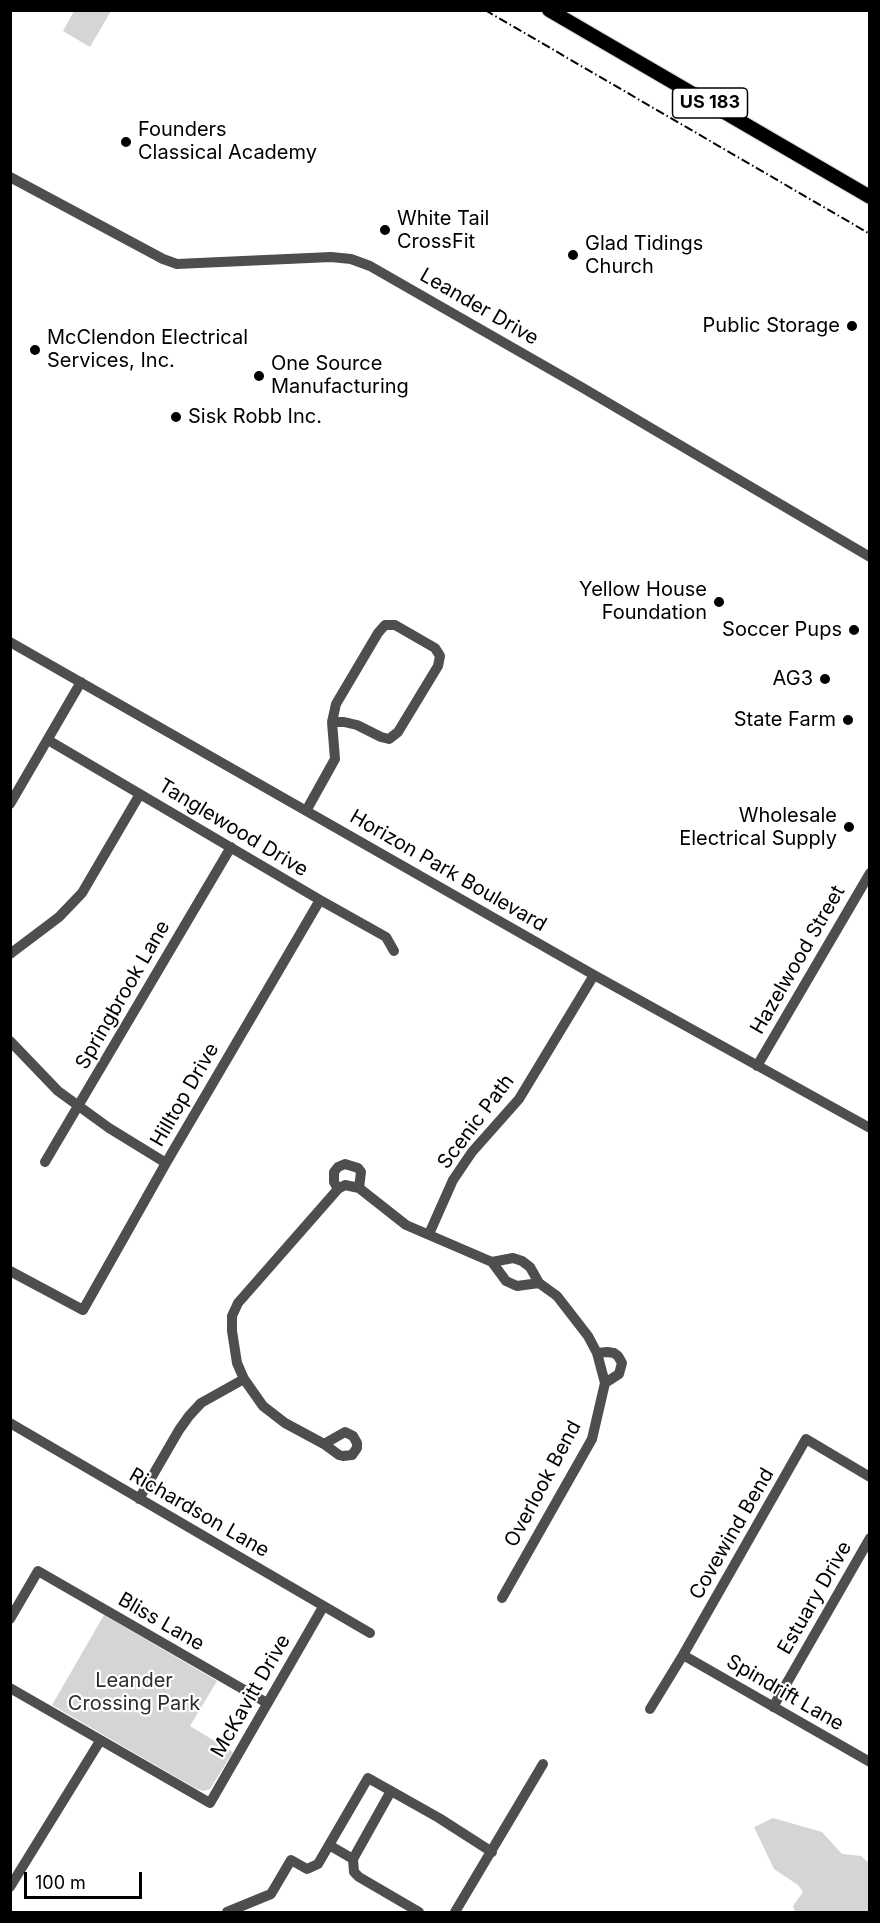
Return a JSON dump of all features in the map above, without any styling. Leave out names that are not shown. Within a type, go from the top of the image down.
[{"type":"main road","name":"US 183","points":[[549,10],[870,197]]},
{"type":"street","name":"Leander Drive","points":[[10,177],[163,260],[177,264],[331,257],[351,259],[370,266],[870,557]]},
{"type":"street","points":[[306,811],[335,759],[332,722],[336,704],[378,633],[386,625],[395,625],[435,648],[440,656],[438,666],[398,732],[389,739],[357,725],[332,722]]},
{"type":"street","name":"Horizon Park Boulevard","points":[[10,642],[594,975],[870,1128]]},
{"type":"street","points":[[10,804],[81,682]]},
{"type":"street","name":"Tanglewood Drive","points":[[48,740],[386,937],[394,951]]},
{"type":"street","points":[[10,954],[59,917],[82,893],[140,794]]},
{"type":"street","name":"Springbrook Lane","points":[[45,1162],[231,847]]},
{"type":"street","name":"Hazelwood Street","points":[[757,1066],[870,873]]},
{"type":"street","name":"Hilltop Drive","points":[[10,1271],[83,1310],[320,900]]},
{"type":"street","name":"Scenic Path","points":[[429,1234],[453,1180],[472,1152],[519,1099],[594,975]]},
{"type":"street","points":[[10,1041],[58,1091],[78,1107],[166,1163]]},
{"type":"street","name":"Overlook Bend","points":[[324,1444],[285,1423],[263,1406],[244,1379],[237,1363],[232,1316],[238,1303],[338,1189],[334,1182],[334,1172],[338,1167],[345,1164],[358,1168],[361,1172],[359,1188],[406,1225],[492,1262],[506,1281],[517,1286],[539,1283]]},
{"type":"street","points":[[338,1189],[345,1185],[359,1188]]},
{"type":"street","name":"Overlook Bend","points":[[492,1262],[513,1258],[522,1261],[530,1267],[539,1283],[557,1296],[577,1320],[597,1353],[604,1383],[592,1439],[502,1598]]},
{"type":"street","name":"Overlook Bend","points":[[597,1353],[614,1353],[622,1363],[619,1374],[604,1383]]},
{"type":"street","points":[[139,1499],[189,1416],[201,1403],[244,1379]]},
{"type":"street","name":"Richardson Lane","points":[[10,1423],[370,1633]]},
{"type":"street","name":"Covewind Bend","points":[[650,1709],[683,1656],[806,1439],[870,1477]]},
{"type":"street","name":"Estuary Drive","points":[[773,1707],[870,1538]]},
{"type":"street","name":"Bliss Lane","points":[[10,1619],[38,1571],[267,1703]]},
{"type":"street","name":"McKavitt Drive","points":[[100,1741],[210,1803],[323,1607]]},
{"type":"street","name":"Spindrift Lane","points":[[683,1656],[868,1757]]},
{"type":"street","points":[[10,1688],[100,1741],[10,1887]]},
{"type":"street","points":[[455,1912],[543,1764]]},
{"type":"street","points":[[227,1912],[271,1894],[291,1860],[307,1869],[318,1864],[368,1778],[439,1818],[492,1852]]},
{"type":"street","points":[[391,1791],[353,1859],[354,1872],[418,1912]]},
{"type":"street","points":[[329,1845],[353,1859]]},
{"type":"green space","points":[[74,11],[111,11],[90,47],[63,31]]},
{"type":"green space","name":"Leander Crossing Park","points":[[104,1615],[217,1681],[190,1726],[233,1752],[210,1789],[203,1791],[195,1788],[52,1705]]},
{"type":"green space","points":[[773,1818],[822,1832],[842,1854],[861,1856],[869,1863],[869,1912],[795,1912],[793,1906],[803,1892],[798,1885],[774,1869],[754,1827]]},
{"type":"railway","points":[[485,10],[870,234]]},
{"type":"place","name":"Founders Classical Academy","points":[[126,142]]},
{"type":"place","name":"White Tail CrossFit","points":[[385,230]]},
{"type":"place","name":"Glad Tidings Church","points":[[573,255]]},
{"type":"place","name":"Public Storage","points":[[852,326]]},
{"type":"place","name":"McClendon Electrical Services, Inc.","points":[[35,350]]},
{"type":"place","name":"One Source Manufacturing","points":[[259,376]]},
{"type":"place","name":"Sisk Robb Inc.","points":[[176,417]]},
{"type":"place","name":"Yellow House Foundation","points":[[719,602]]},
{"type":"place","name":"Soccer Pups","points":[[854,630]]},
{"type":"place","name":"AG3","points":[[825,679]]},
{"type":"place","name":"State Farm","points":[[848,720]]},
{"type":"place","name":"Wholesale Electrical Supply","points":[[849,827]]}]
